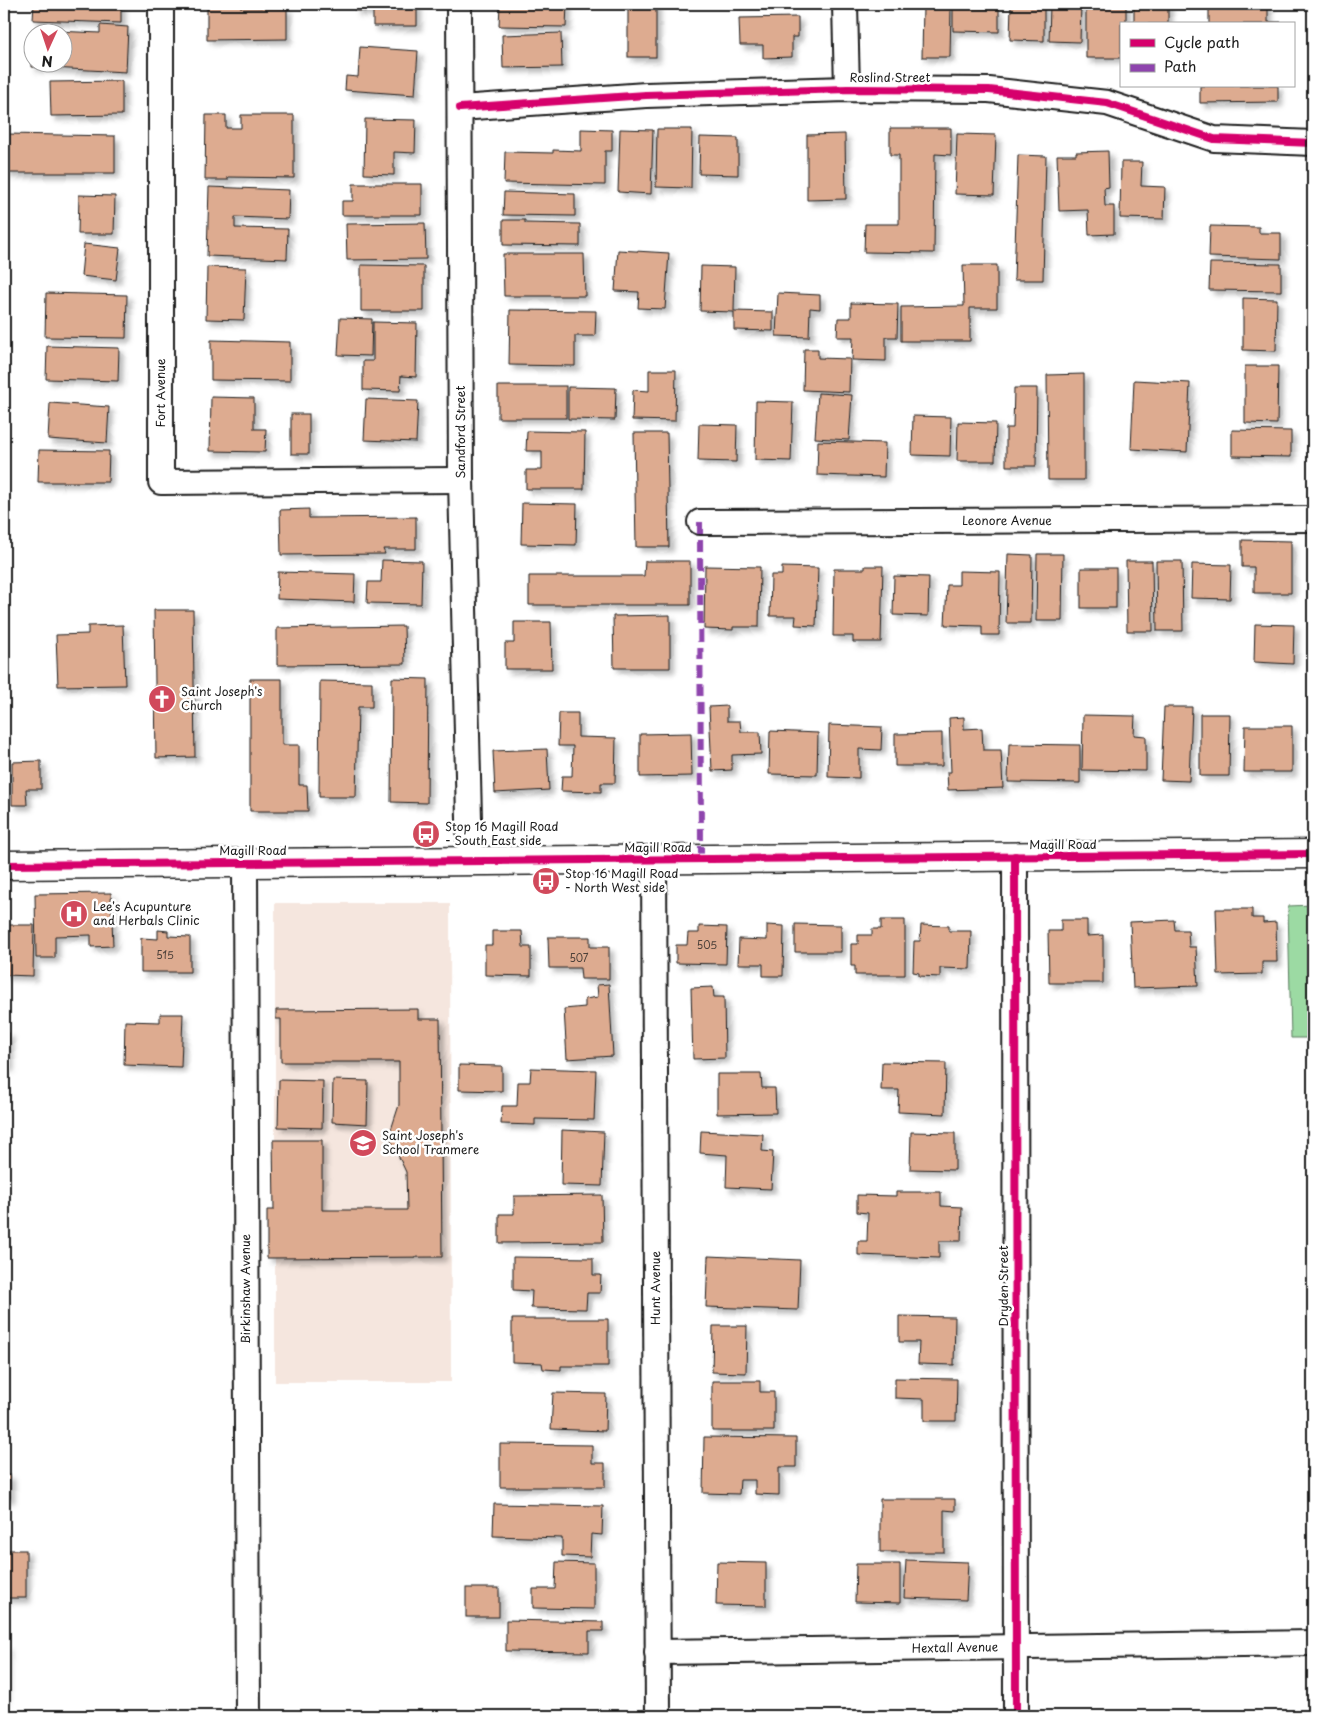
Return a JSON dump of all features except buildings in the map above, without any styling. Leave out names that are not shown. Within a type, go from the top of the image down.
[{"type":"main road","name":"Magill Road","points":[[4,864],[1313,854]]},
{"type":"street","name":"Fort Avenue","points":[[161,4],[161,482],[461,480]]},
{"type":"street","name":"Sandford Street","points":[[459,4],[461,480],[470,861]]},
{"type":"street","points":[[845,4],[847,89]]},
{"type":"street","name":"Roslind Street","points":[[460,108],[646,96],[847,89],[990,90],[1107,103],[1214,139],[1313,143]]},
{"type":"street","name":"Leonore Avenue","points":[[700,522],[1313,519]]},
{"type":"street","name":"Dryden Street","points":[[1015,856],[1016,1716]]},
{"type":"street","name":"Hunt Avenue","points":[[654,859],[658,1716]]},
{"type":"street","name":"Birkinshaw Avenue","points":[[245,863],[248,1716]]},
{"type":"street","name":"Hextall Avenue","points":[[657,1652],[1313,1643]]},
{"type":"shaded area","name":"Saint Joseph's School Tranmere","points":[[275,903],[450,903],[451,1382],[275,1382]]},
{"type":"green space","points":[[1313,905],[1313,1038],[1291,1038],[1288,906]]},
{"type":"marked path","points":[[700,522],[701,859]]},
{"type":"cycle path","points":[[460,108],[646,95],[847,89],[989,90],[1107,103],[1214,139],[1313,143]]},
{"type":"cycle path","points":[[4,865],[1313,854]]},
{"type":"cycle path","points":[[1015,856],[1016,1716]]},
{"type":"place","name":"Saint Joseph's Church","points":[[162,699]]},
{"type":"place","name":"Stop 16 Magill Road - South East side","points":[[426,834]]},
{"type":"place","name":"Stop 16 Magill Road - North West side","points":[[546,881]]},
{"type":"place","name":"Lee's Acupunture and Herbals Clinic","points":[[74,914]]},
{"type":"place","name":"Saint Joseph's School Tranmere","points":[[363,1143]]}]
